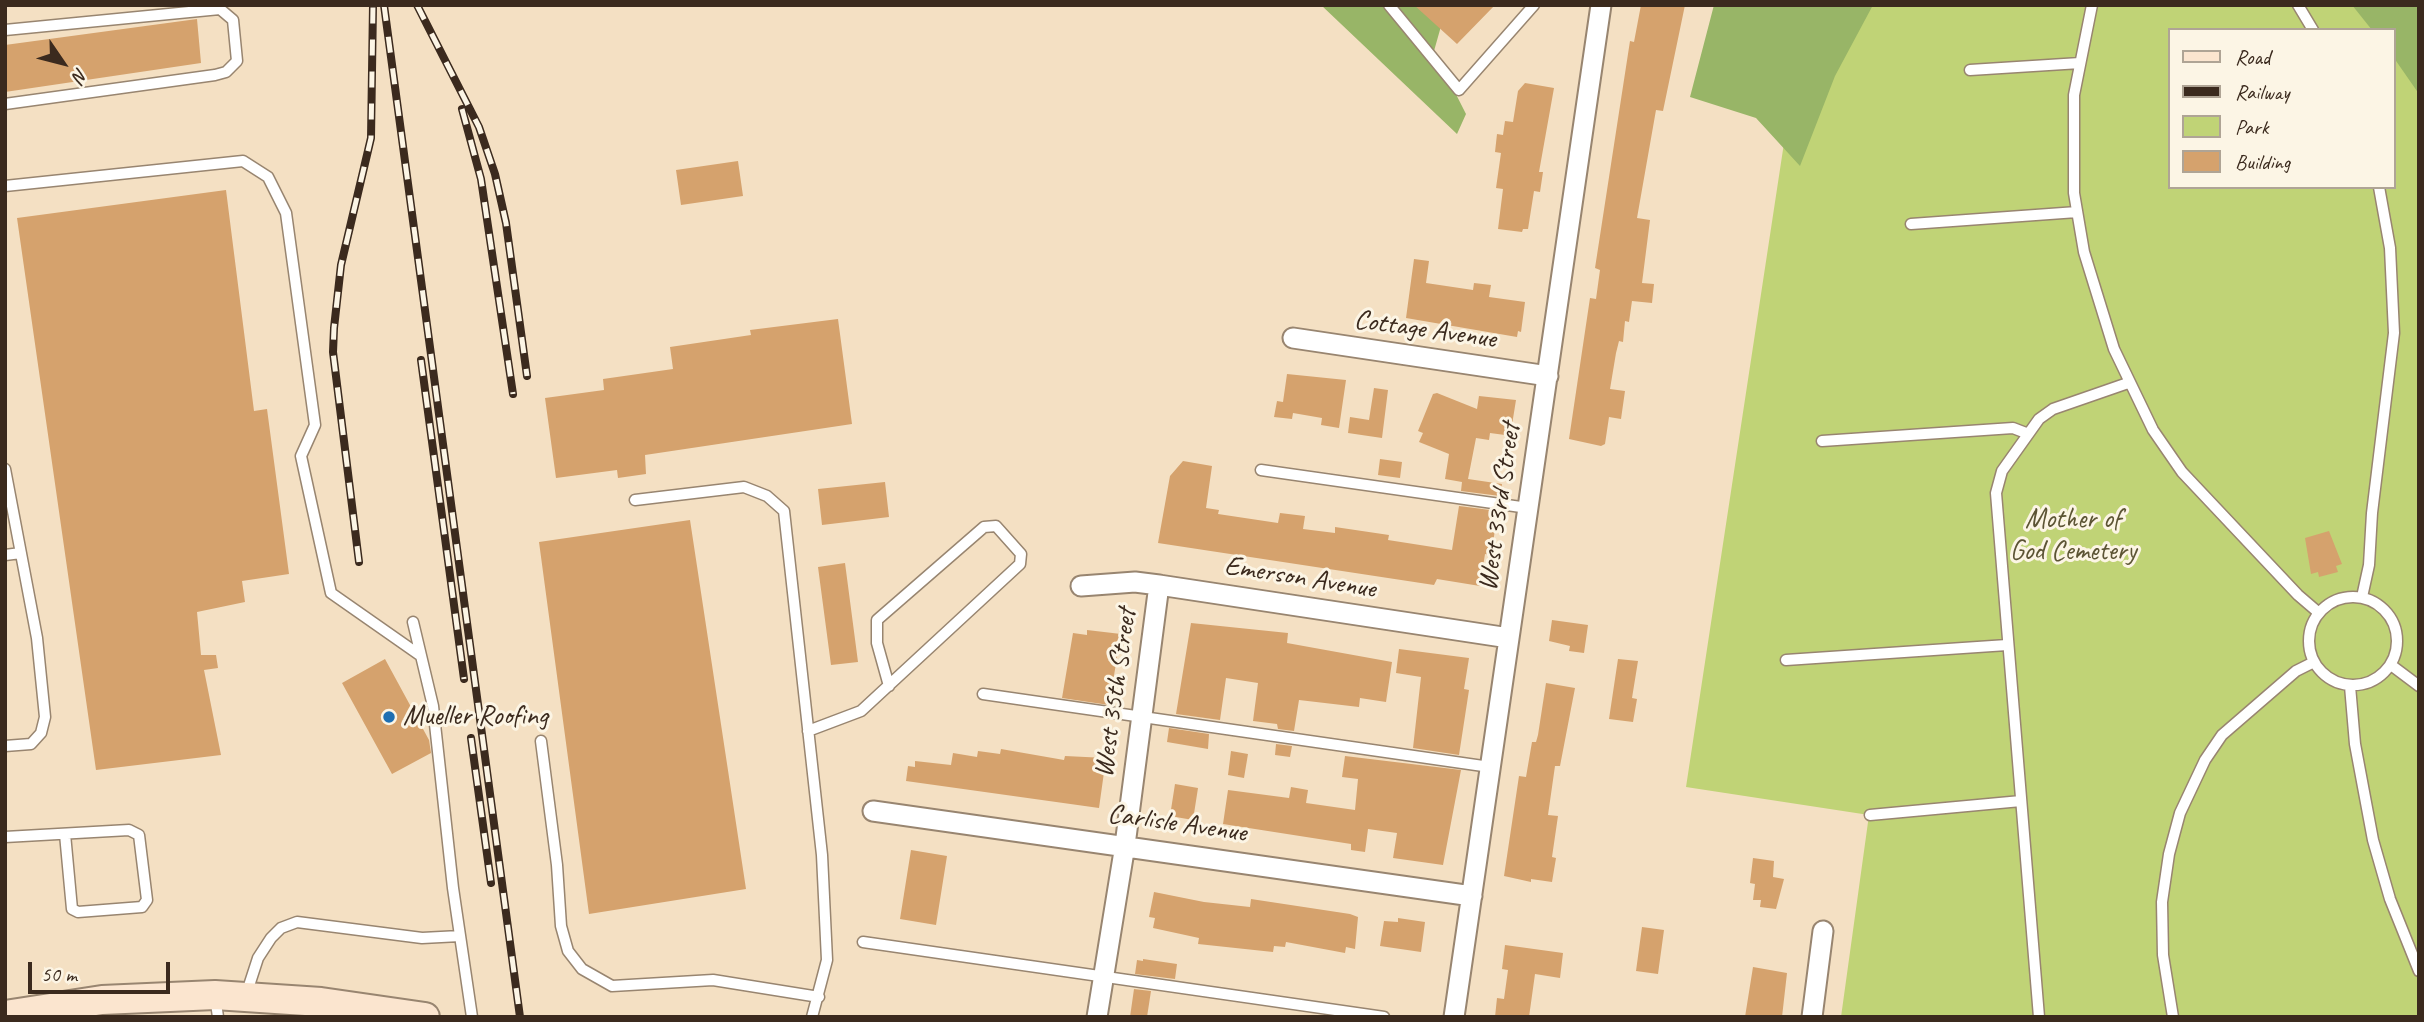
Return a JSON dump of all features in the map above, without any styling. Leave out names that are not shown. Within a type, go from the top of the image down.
[{"type":"street","name":"West 33rd Street","points":[[1454,1017],[1601,5]]},
{"type":"street","name":"Cottage Avenue","points":[[1293,338],[1548,376]]},
{"type":"street","name":"Emerson Avenue","points":[[1081,586],[1135,582],[1509,638]]},
{"type":"street","name":"West 35th Street","points":[[1097,1017],[1125,845],[1159,585]]},
{"type":"street","name":"Carlisle Avenue","points":[[873,811],[1472,896]]},
{"type":"street","points":[[1812,1017],[1823,931]]},
{"type":"street","points":[[11,1012],[120,1003],[217,1006],[245,997],[321,1002],[425,1017]]},
{"type":"lane","points":[[1389,5],[1459,90],[1534,5]]},
{"type":"lane","points":[[2092,5],[2080,63],[2071,144],[2077,212],[2095,292],[2128,383],[2153,430],[2182,472],[2298,595],[2319,613]]},
{"type":"lane","points":[[2298,5],[2312,28]]},
{"type":"lane","points":[[5,30],[220,9],[233,20],[237,61],[233,68],[215,75],[5,104]]},
{"type":"lane","points":[[1970,70],[2080,63]]},
{"type":"lane","points":[[5,186],[243,161],[268,177],[286,213],[315,425],[301,456],[331,593],[421,656]]},
{"type":"lane","points":[[2362,597],[2369,565],[2372,513],[2394,333],[2390,247],[2379,189]]},
{"type":"lane","points":[[1912,224],[2077,212]]},
{"type":"lane","points":[[2039,1017],[1996,493],[2002,471],[2026,433],[2053,409],[2128,383]]},
{"type":"lane","points":[[1822,441],[2013,428],[2026,433]]},
{"type":"lane","points":[[5,469],[37,638],[45,717],[41,733],[31,744],[5,746]]},
{"type":"lane","points":[[1261,470],[1528,508]]},
{"type":"lane","points":[[635,500],[744,487],[767,496],[784,511],[822,855],[827,960],[812,1017]]},
{"type":"lane","points":[[808,731],[861,711],[1020,564],[1021,554],[996,526],[984,527],[877,620],[877,643],[888,686]]},
{"type":"lane","points":[[5,555],[21,552]]},
{"type":"lane","points":[[2362,597],[2387,611],[2395,623],[2398,638],[2391,666],[2373,681],[2350,686],[2329,678],[2314,662],[2309,636],[2319,613],[2338,599],[2362,597]]},
{"type":"lane","points":[[413,622],[433,706],[471,1012]]},
{"type":"lane","points":[[1786,660],[2007,645]]},
{"type":"lane","points":[[2173,1017],[2163,955],[2162,902],[2169,853],[2180,813],[2199,771],[2222,735],[2296,671],[2314,662]]},
{"type":"lane","points":[[2391,666],[2419,686]]},
{"type":"lane","points":[[2350,686],[2355,744],[2373,840],[2394,910],[2419,971]]},
{"type":"lane","points":[[983,694],[1490,767]]},
{"type":"lane","points":[[541,741],[557,865],[561,926],[568,951],[582,969],[612,986],[713,981],[819,997]]},
{"type":"lane","points":[[1870,815],[2021,801]]},
{"type":"lane","points":[[5,837],[129,830],[139,835],[148,900],[142,907],[78,912],[72,909],[65,834]]},
{"type":"lane","points":[[245,997],[258,958],[271,938],[281,928],[297,922],[422,938],[460,936]]},
{"type":"lane","points":[[863,942],[1102,979],[1384,1017]]},
{"type":"green space","points":[[1321,5],[1447,5],[1434,51],[1466,114],[1457,134]]},
{"type":"green space","points":[[1714,5],[1873,5],[1835,76],[1800,166],[1756,118],[1690,97]]},
{"type":"green space","name":"Mother of God Cemetery","points":[[1805,5],[2419,5],[2419,1017],[1841,1017],[1869,815],[1686,787]]},
{"type":"green space","points":[[2352,5],[2419,5],[2419,94],[2396,61],[2396,28],[2370,28]]},
{"type":"building","points":[[1414,5],[1495,5],[1457,44]]},
{"type":"building","points":[[1641,5],[1685,5],[1663,111],[1656,110],[1637,218],[1650,220],[1642,283],[1654,284],[1652,303],[1632,301],[1629,322],[1625,321],[1623,342],[1619,341],[1616,353],[1610,389],[1625,391],[1621,419],[1609,417],[1605,444],[1601,446],[1569,439],[1590,298],[1596,299],[1600,270],[1595,268],[1630,41],[1634,42]]},
{"type":"building","points":[[197,19],[201,63],[5,92],[5,45]]},
{"type":"building","points":[[1525,83],[1554,88],[1539,172],[1543,172],[1540,192],[1534,191],[1528,229],[1523,229],[1522,232],[1498,229],[1503,189],[1496,188],[1501,153],[1495,152],[1497,134],[1503,135],[1505,121],[1513,122],[1518,91]]},
{"type":"building","points":[[738,161],[743,196],[681,205],[676,170]]},
{"type":"building","points":[[226,190],[254,411],[267,409],[289,574],[242,581],[245,602],[197,612],[201,655],[216,655],[218,668],[204,670],[221,755],[96,770],[17,218]]},
{"type":"building","points":[[1414,259],[1429,261],[1426,283],[1473,290],[1474,283],[1491,285],[1489,297],[1525,302],[1521,332],[1518,331],[1517,337],[1406,318]]},
{"type":"building","points":[[838,319],[852,424],[645,455],[646,474],[618,478],[617,470],[556,478],[545,398],[604,390],[603,379],[673,369],[670,347],[751,335],[750,330]]},
{"type":"building","points":[[1287,374],[1346,380],[1339,428],[1321,425],[1322,418],[1293,413],[1292,419],[1274,417],[1277,401],[1283,402]]},
{"type":"building","points":[[1374,388],[1388,390],[1382,438],[1348,433],[1350,417],[1369,420]]},
{"type":"building","points":[[1437,393],[1477,409],[1479,396],[1516,400],[1511,431],[1506,430],[1505,435],[1490,433],[1489,440],[1476,438],[1468,479],[1502,484],[1500,496],[1461,491],[1462,482],[1445,479],[1449,454],[1419,442],[1423,433],[1418,431],[1433,394]]},
{"type":"building","points":[[1380,459],[1402,462],[1400,478],[1378,475]]},
{"type":"building","points":[[1183,461],[1212,466],[1206,508],[1219,510],[1218,514],[1278,523],[1280,513],[1305,516],[1303,529],[1335,533],[1335,527],[1389,535],[1388,540],[1452,550],[1459,506],[1498,511],[1491,555],[1485,554],[1480,586],[1437,579],[1434,585],[1158,543],[1170,476]]},
{"type":"building","points":[[885,482],[889,517],[822,525],[818,489]]},
{"type":"building","points":[[690,520],[746,889],[589,914],[539,542]]},
{"type":"building","points":[[2329,531],[2342,564],[2336,566],[2338,572],[2319,577],[2318,572],[2311,574],[2305,538]]},
{"type":"building","points":[[845,563],[858,662],[831,665],[818,567]]},
{"type":"building","points":[[1552,620],[1588,625],[1584,653],[1569,651],[1570,646],[1549,641]]},
{"type":"building","points":[[1191,623],[1288,633],[1287,643],[1392,662],[1386,702],[1360,698],[1359,707],[1299,700],[1294,731],[1278,729],[1277,724],[1253,721],[1258,683],[1226,678],[1220,720],[1176,714]]},
{"type":"building","points":[[1087,630],[1121,634],[1109,705],[1062,698],[1073,633],[1087,635]]},
{"type":"building","points":[[1399,649],[1469,658],[1464,689],[1469,690],[1459,755],[1413,748],[1421,677],[1396,673]]},
{"type":"building","name":"Mueller Roofing","points":[[385,659],[429,740],[431,753],[392,774],[342,683]]},
{"type":"building","points":[[1618,659],[1638,661],[1632,698],[1637,699],[1633,722],[1609,719]]},
{"type":"building","points":[[1546,683],[1575,688],[1560,766],[1555,766],[1548,815],[1558,816],[1552,857],[1556,858],[1552,882],[1531,879],[1531,882],[1504,876],[1519,776],[1526,777],[1532,742],[1536,742],[1538,735]]},
{"type":"building","points":[[1169,728],[1209,734],[1208,749],[1167,742]]},
{"type":"building","points":[[1276,744],[1292,746],[1290,757],[1275,755]]},
{"type":"building","points":[[1001,749],[1064,760],[1065,756],[1106,758],[1099,808],[906,781],[908,766],[915,767],[915,761],[951,765],[953,753],[977,757],[978,751],[1000,754]]},
{"type":"building","points":[[1231,751],[1248,754],[1244,778],[1228,775]]},
{"type":"building","points":[[1345,756],[1461,770],[1443,865],[1393,858],[1397,833],[1368,829],[1365,852],[1351,850],[1351,844],[1223,824],[1228,790],[1289,798],[1291,787],[1308,790],[1306,803],[1355,810],[1358,779],[1342,777]]},
{"type":"building","points":[[1175,784],[1198,788],[1193,820],[1170,816]]},
{"type":"building","points":[[911,850],[947,856],[936,925],[900,919]]},
{"type":"building","points":[[1753,858],[1774,861],[1773,877],[1784,879],[1776,909],[1760,907],[1761,900],[1753,900],[1755,884],[1750,883]]},
{"type":"building","points":[[1154,892],[1204,902],[1250,907],[1251,899],[1350,914],[1358,917],[1355,949],[1346,947],[1345,953],[1286,942],[1285,947],[1274,946],[1273,952],[1198,944],[1199,938],[1153,928],[1155,918],[1149,917]]},
{"type":"building","points":[[1398,918],[1425,922],[1421,952],[1380,946],[1384,921],[1398,922]]},
{"type":"building","points":[[1642,927],[1664,930],[1658,974],[1636,971]]},
{"type":"building","points":[[1505,945],[1563,953],[1560,978],[1535,974],[1529,1017],[1495,1017],[1497,998],[1504,999],[1508,970],[1502,969]]},
{"type":"building","points":[[1137,960],[1177,964],[1175,979],[1135,974]]},
{"type":"building","points":[[1753,967],[1787,973],[1782,1017],[1745,1017]]},
{"type":"building","points":[[1134,989],[1151,991],[1147,1017],[1130,1017]]},
{"type":"railway","points":[[359,562],[333,352],[341,265],[371,138],[373,5]]},
{"type":"railway","points":[[384,5],[520,1017]]},
{"type":"railway","points":[[417,5],[479,127],[495,174],[506,223],[527,376]]},
{"type":"railway","points":[[462,109],[481,179],[513,394]]},
{"type":"railway","points":[[421,360],[464,679]]},
{"type":"railway","points":[[471,738],[491,883]]},
{"type":"place","name":"Mueller Roofing","points":[[389,717]]}]
